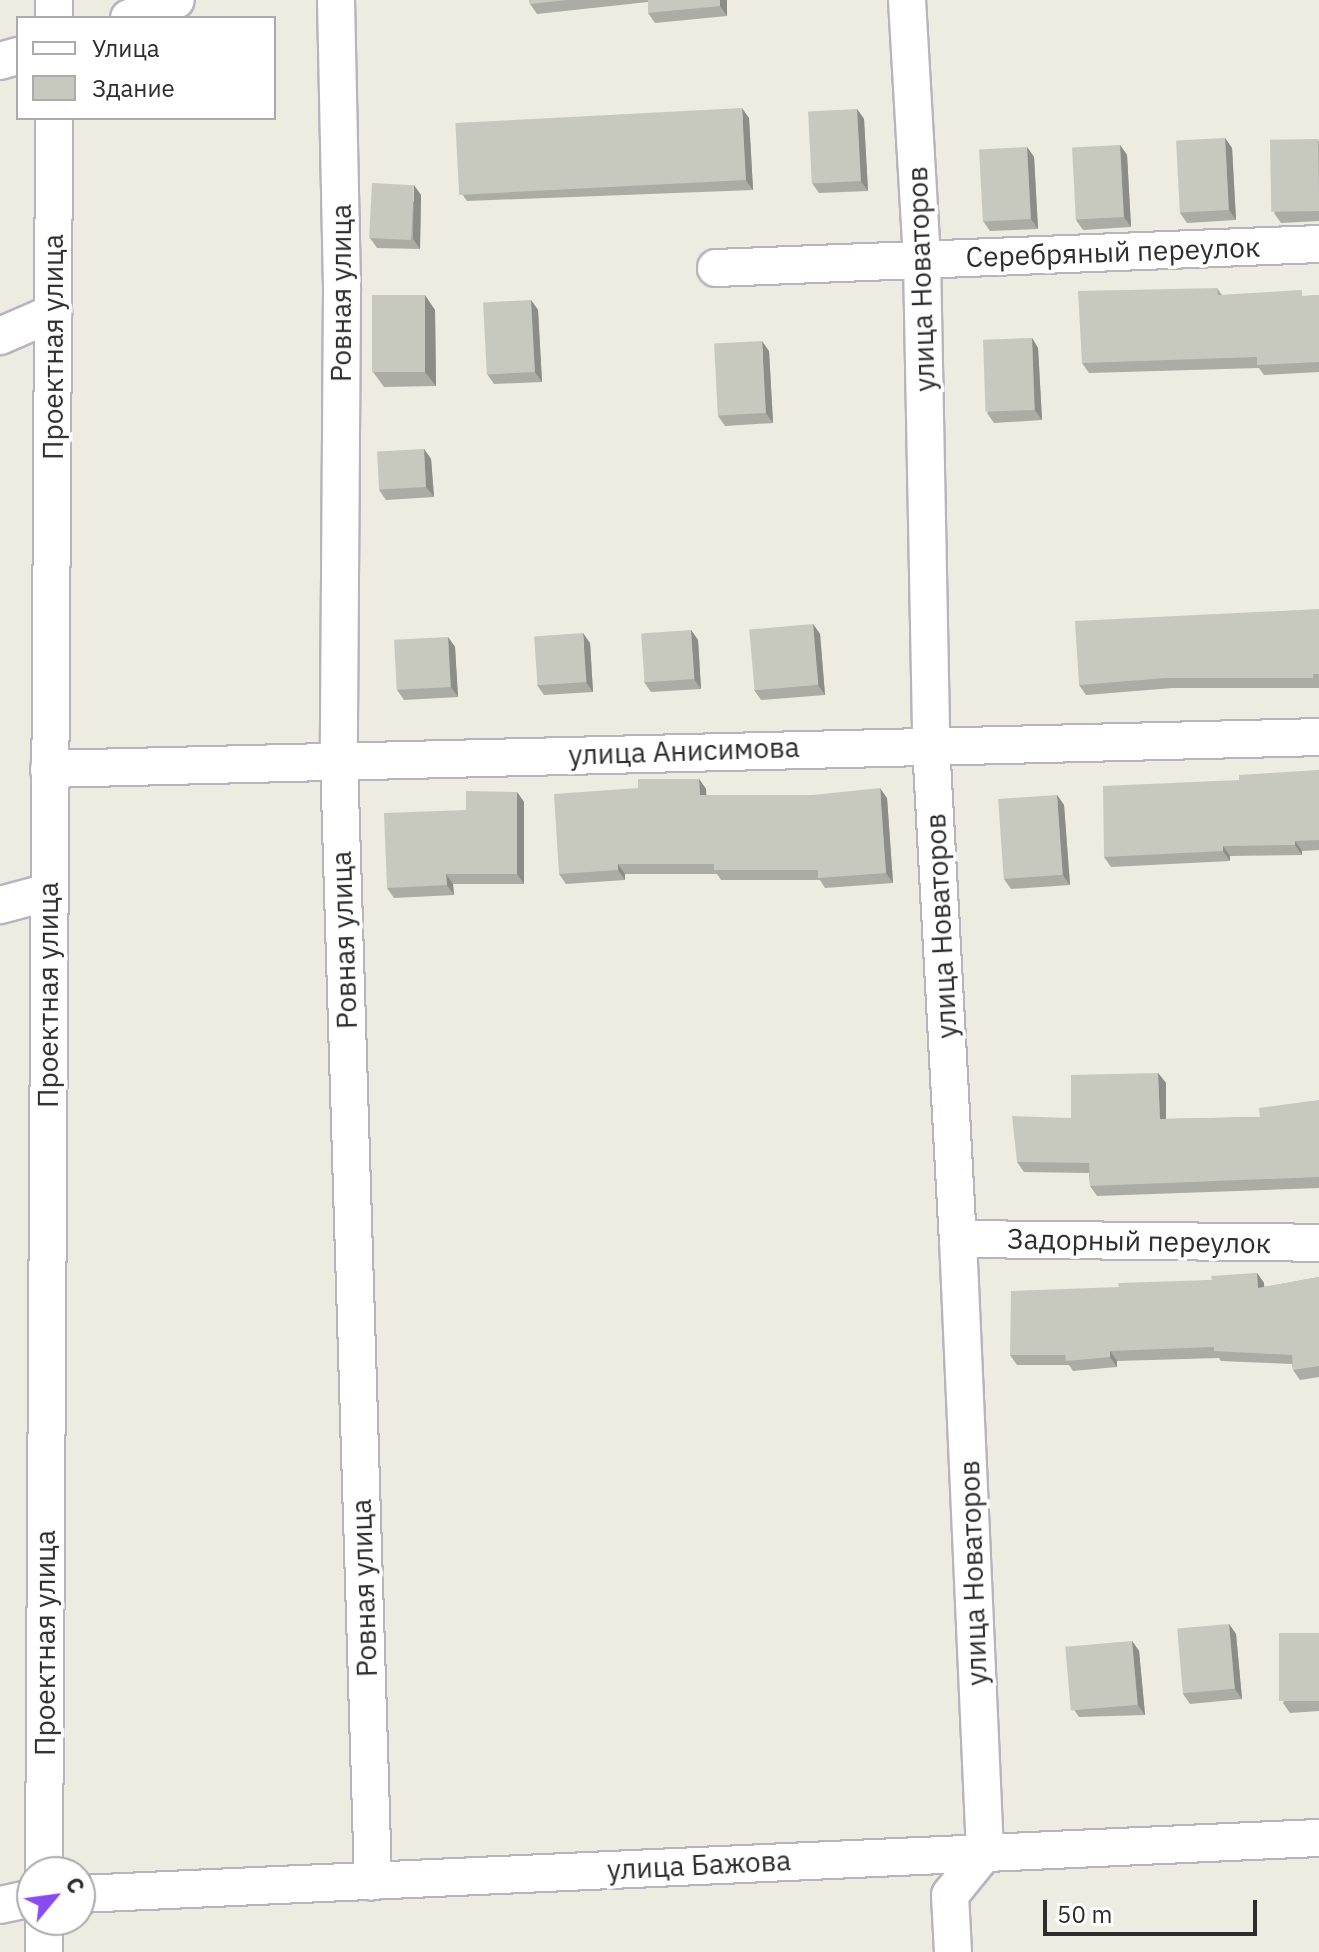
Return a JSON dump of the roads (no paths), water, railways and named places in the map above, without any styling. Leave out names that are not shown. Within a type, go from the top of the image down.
[{"type":"street","points":[[134,16],[176,0]]},
{"type":"street","name":"Ровная улица","points":[[336,0],[342,292],[339,760],[373,1881]]},
{"type":"street","name":"улица Новаторов","points":[[907,0],[922,260],[931,744],[958,1239],[985,1852]]},
{"type":"street","name":"Проектная улица","points":[[44,1856],[54,120]]},
{"type":"street","name":"Серебряный переулок","points":[[716,268],[1319,244]]},
{"type":"street","points":[[0,336],[53,313]]},
{"type":"street","name":"улица Анисимова","points":[[49,769],[931,744],[1319,737]]},
{"type":"street","points":[[0,905],[49,892]]},
{"type":"street","name":"Задорный переулок","points":[[958,1239],[1319,1243]]},
{"type":"street","name":"улица Бажова","points":[[96,1893],[1319,1838]]},
{"type":"street","points":[[953,1952],[950,1895],[985,1852]]}]
